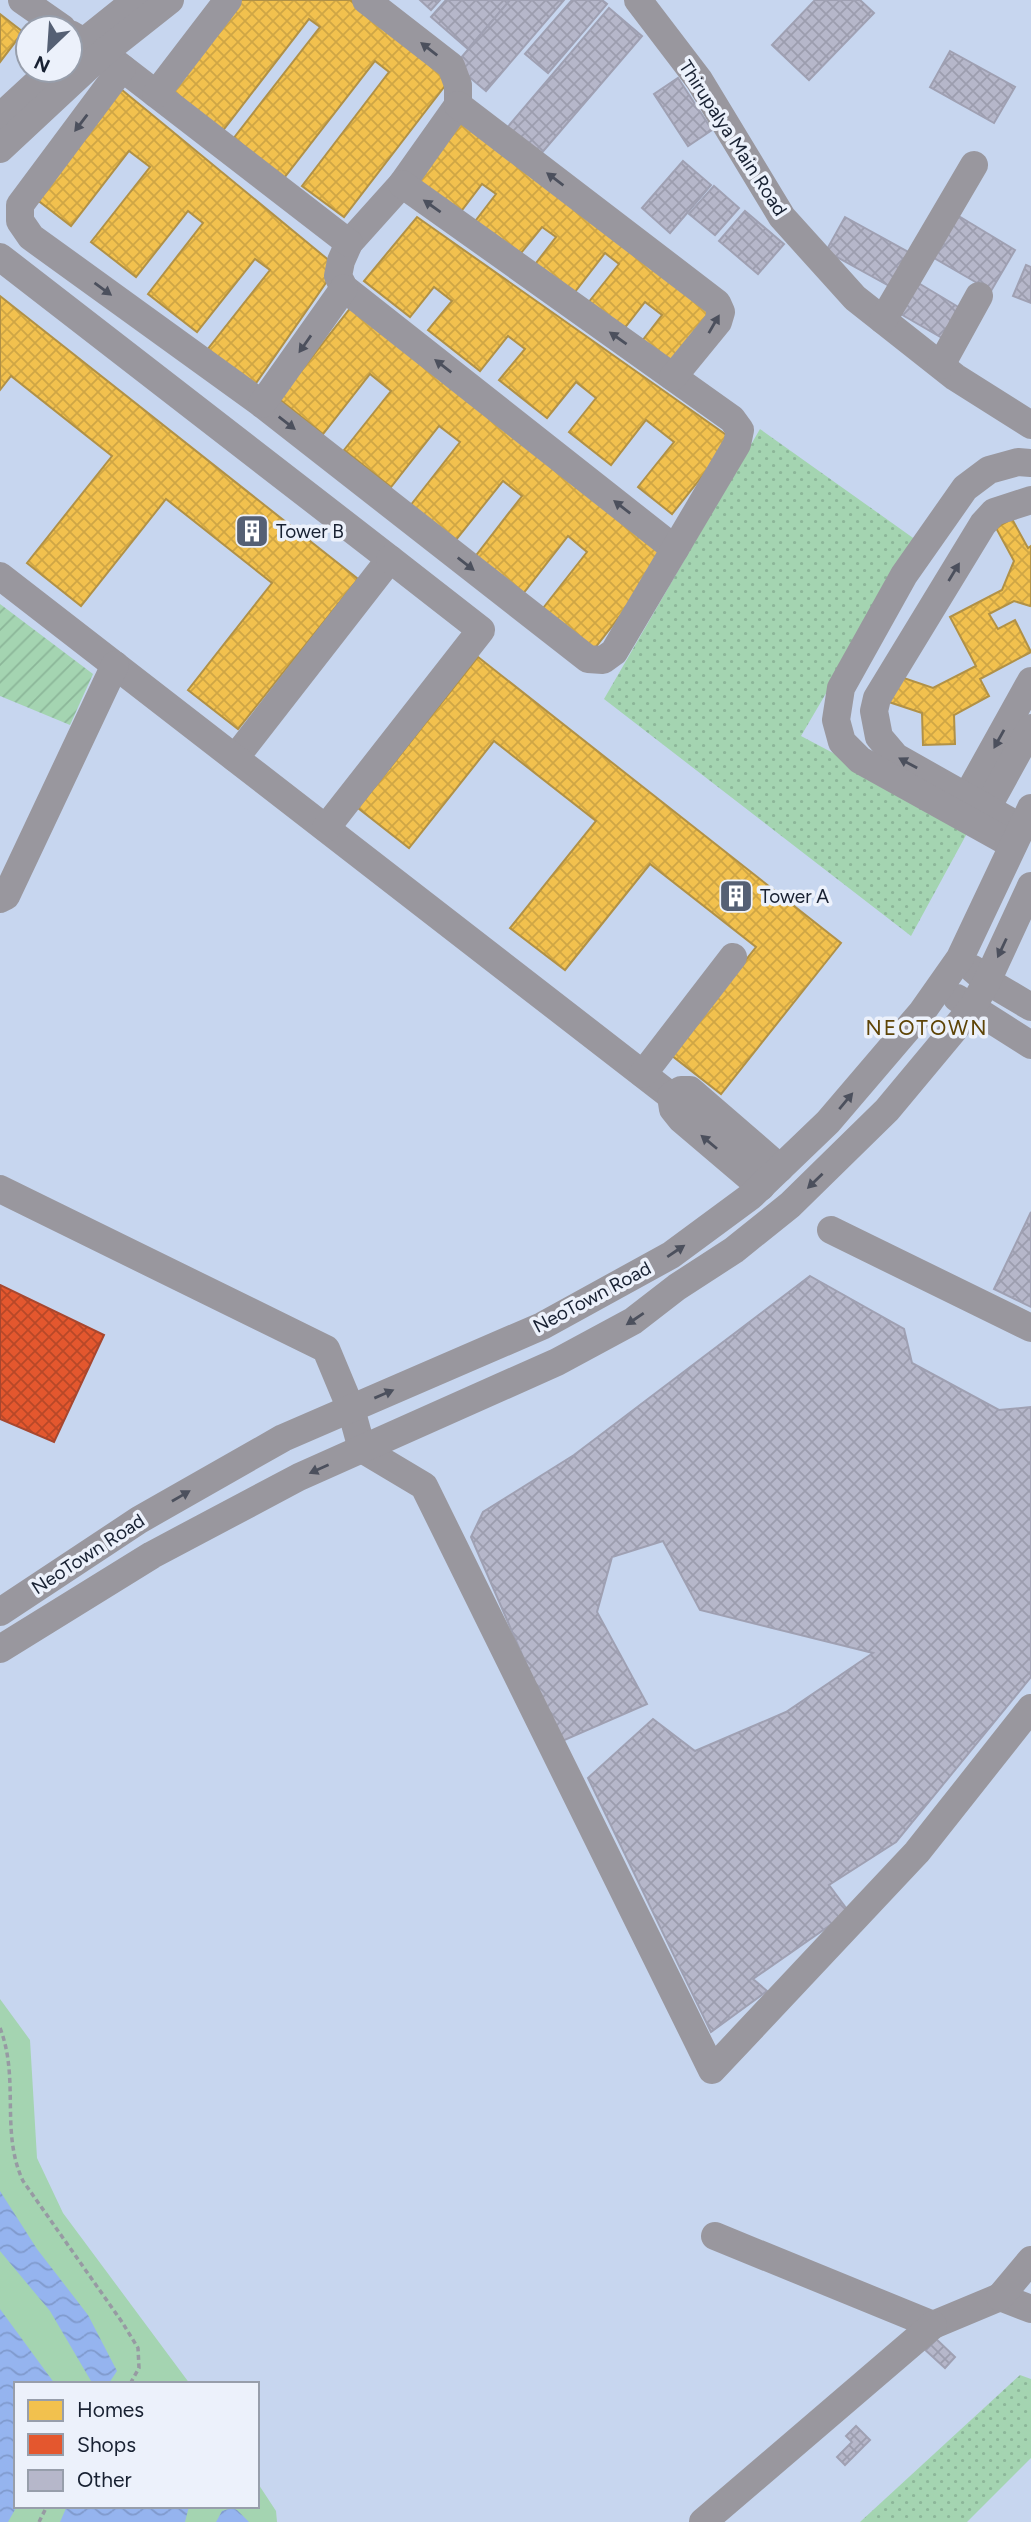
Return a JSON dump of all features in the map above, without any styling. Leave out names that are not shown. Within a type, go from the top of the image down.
[{"type":"street","points":[[0,149],[85,46],[136,0]]},
{"type":"street","points":[[170,0],[85,46],[20,205],[10,214],[31,237],[262,404],[588,659],[603,660],[614,652],[737,444],[740,430],[732,419],[402,184]]},
{"type":"street","points":[[156,94],[228,0]]},
{"type":"street","points":[[366,0],[451,66],[458,85],[458,105],[402,184],[349,243],[338,276],[344,288],[675,549]]},
{"type":"street","name":"Thirupalya Main Road","points":[[638,0],[699,80],[782,216],[855,298],[955,377],[1031,425]]},
{"type":"street","points":[[36,4],[85,46],[156,94],[349,243]]},
{"type":"street","points":[[0,117],[36,84]]},
{"type":"street","points":[[458,105],[717,303],[721,312],[718,322],[673,377]]},
{"type":"street","points":[[883,320],[974,165]]},
{"type":"street","points":[[0,257],[481,630],[326,828]]},
{"type":"street","points":[[262,404],[344,288]]},
{"type":"street","points":[[940,365],[979,296]]},
{"type":"street","points":[[1022,827],[860,760],[842,742],[836,720],[841,688],[847,677],[904,575],[965,488],[989,470],[1018,461],[1031,463]]},
{"type":"street","points":[[1022,827],[896,757],[879,737],[874,711],[877,698],[983,524],[994,512],[1031,500]]},
{"type":"street","points":[[235,758],[390,559]]},
{"type":"street","points":[[0,576],[671,1096],[673,1109],[681,1119],[770,1178]]},
{"type":"street","points":[[0,899],[6,896],[115,665]]},
{"type":"street","points":[[977,802],[1031,681]]},
{"type":"street","points":[[977,802],[1031,728]]},
{"type":"street","name":"NeoTown Road","points":[[0,1612],[139,1520],[283,1438],[542,1326],[671,1255],[770,1178],[828,1122],[922,1012],[960,958],[1022,827]]},
{"type":"street","name":"NeoTown Road","points":[[0,1650],[152,1555],[299,1477],[568,1356],[633,1321],[677,1287],[734,1250],[790,1205],[887,1110],[972,1008],[1031,886]]},
{"type":"street","points":[[643,1074],[733,957]]},
{"type":"street","points":[[960,958],[987,981],[1031,1007]]},
{"type":"street","points":[[940,986],[1031,1045]]},
{"type":"street","points":[[0,1189],[326,1349],[351,1409],[362,1449],[424,1486],[712,2070],[917,1852],[1031,1707]]},
{"type":"street","points":[[831,1230],[1031,1328]]},
{"type":"street","points":[[715,2236],[933,2325]]},
{"type":"street","points":[[704,2522],[933,2325],[1000,2297],[1031,2260]]},
{"type":"street","points":[[1000,2297],[1031,2309]]},
{"type":"path","points":[[0,2028],[8,2065],[10,2144],[17,2169],[138,2348],[139,2368],[131,2382]]},
{"type":"green space","points":[[760,429],[916,540],[801,736],[971,826],[911,936],[604,699]]},
{"type":"green space","points":[[0,604],[93,674],[70,725],[0,696]]},
{"type":"green space","points":[[0,1999],[30,2040],[37,2158],[63,2213],[189,2382],[14,2382],[14,2508],[259,2508],[259,2485],[276,2511],[277,2522],[0,2522]]},
{"type":"green space","points":[[1020,2375],[1031,2379],[1031,2458],[967,2522],[860,2522]]},
{"type":"water","points":[[0,2191],[37,2249],[88,2315],[117,2371],[110,2382],[91,2381],[50,2311],[0,2251]]},
{"type":"water","points":[[0,2309],[54,2382],[14,2382],[16,2508],[8,2522],[0,2522]]},
{"type":"water","points":[[66,2508],[188,2508],[185,2522],[60,2522]]},
{"type":"water","points":[[232,2508],[249,2522],[216,2522],[222,2511]]},
{"type":"building: Homes","points":[[239,0],[350,0],[451,78],[344,217],[302,186],[389,72],[375,61],[284,178],[233,139],[320,27],[309,19],[221,133],[168,92]]},
{"type":"building: Homes","points":[[0,14],[14,25],[14,44],[0,62]]},
{"type":"building: Homes","points":[[116,85],[337,267],[254,386],[207,350],[270,270],[255,259],[197,332],[148,294],[203,223],[188,211],[136,277],[91,242],[150,167],[129,151],[71,226],[31,195]]},
{"type":"building: Homes","points":[[463,118],[715,311],[673,365],[642,341],[662,315],[645,302],[623,330],[588,303],[619,264],[605,253],[571,297],[533,267],[556,237],[542,227],[517,258],[473,224],[496,194],[482,184],[456,218],[412,184]]},
{"type":"building: Homes","points":[[417,217],[732,439],[672,514],[638,487],[674,442],[646,420],[611,465],[569,432],[596,398],[576,382],[547,418],[499,380],[525,349],[508,336],[480,371],[428,330],[452,301],[434,287],[410,317],[364,281]]},
{"type":"building: Homes","name":"Tower B","points":[[0,296],[358,579],[238,729],[188,690],[272,583],[166,499],[81,606],[27,563],[112,456],[11,376],[0,390]]},
{"type":"building: Homes","points":[[352,306],[669,553],[591,653],[540,612],[587,552],[568,536],[522,595],[474,558],[522,496],[503,481],[455,541],[410,506],[460,442],[439,426],[391,487],[344,450],[391,391],[370,374],[323,434],[279,399]]},
{"type":"building: Homes","points":[[1012,519],[1028,548],[1031,546],[1031,603],[1030,606],[1014,601],[989,614],[998,629],[1015,620],[1031,652],[980,679],[989,696],[954,715],[955,744],[923,745],[922,713],[889,702],[898,676],[933,688],[976,666],[950,617],[1002,590],[1014,561],[996,528]]},
{"type":"building: Homes","name":"Tower A","points":[[478,657],[841,943],[721,1094],[671,1055],[756,947],[650,864],[565,970],[510,928],[596,821],[494,741],[409,848],[358,808]]},
{"type":"building: Shops","points":[[0,1285],[104,1335],[54,1442],[0,1419]]},
{"type":"building: Other","points":[[420,0],[440,0],[431,10]]},
{"type":"building: Other","points":[[446,0],[510,0],[468,49],[431,17]]},
{"type":"building: Other","points":[[510,0],[564,0],[486,91],[455,65]]},
{"type":"building: Other","points":[[572,0],[602,0],[607,4],[548,73],[525,54]]},
{"type":"building: Other","points":[[815,0],[860,0],[874,13],[809,80],[772,45]]},
{"type":"building: Other","points":[[609,8],[642,36],[539,156],[506,129]]},
{"type":"building: Other","points":[[950,51],[1015,87],[994,123],[930,87]]},
{"type":"building: Other","points":[[678,78],[712,130],[688,146],[654,94]]},
{"type":"building: Other","points":[[683,161],[711,185],[670,233],[642,208]]},
{"type":"building: Other","points":[[714,186],[739,208],[715,235],[689,214]]},
{"type":"building: Other","points":[[745,211],[784,244],[758,274],[719,241]]},
{"type":"building: Other","points":[[952,212],[1015,250],[991,291],[927,254]]},
{"type":"building: Other","points":[[845,217],[910,253],[891,287],[826,251]]},
{"type":"building: Other","points":[[1026,265],[1031,267],[1031,303],[1013,296]]},
{"type":"building: Other","points":[[910,278],[960,308],[942,338],[892,309]]},
{"type":"building: Other","points":[[1031,1212],[1031,1307],[994,1289]]},
{"type":"building: Other","points":[[810,1276],[904,1329],[912,1363],[999,1410],[1031,1407],[1031,1677],[896,1842],[829,1885],[849,1912],[753,1979],[767,1991],[711,2032],[588,1778],[653,1719],[695,1751],[786,1712],[873,1653],[700,1610],[663,1541],[612,1557],[597,1612],[647,1704],[560,1742],[471,1537],[483,1512],[574,1455]]},
{"type":"building: Other","points":[[933,2336],[955,2357],[945,2368],[922,2347]]},
{"type":"building: Other","points":[[856,2426],[870,2440],[845,2465],[837,2457],[852,2442],[846,2436]]},
{"type":"place","name":"Tower B","points":[[252,531]]},
{"type":"place","name":"Tower A","points":[[736,896]]},
{"type":"district","name":"NEOTOWN","points":[[927,1027]]}]
